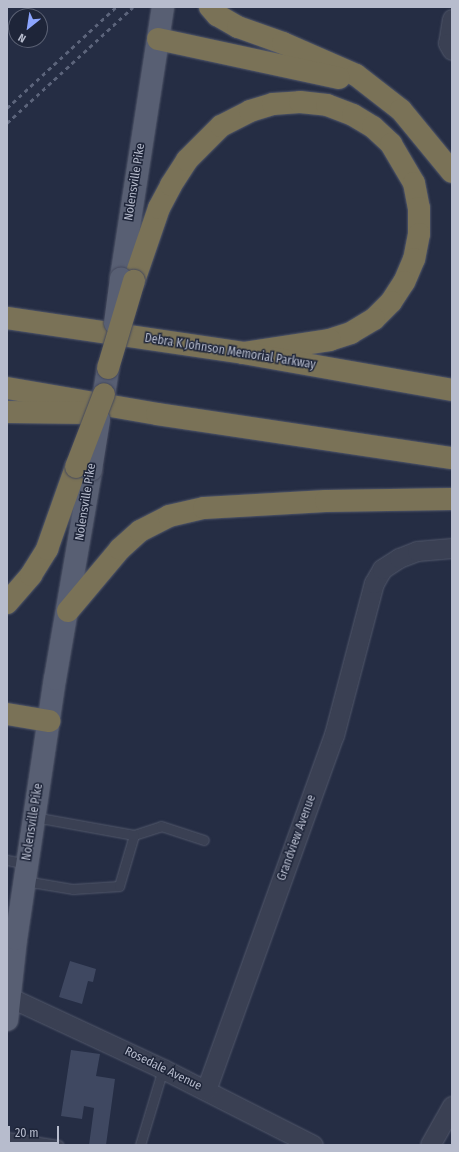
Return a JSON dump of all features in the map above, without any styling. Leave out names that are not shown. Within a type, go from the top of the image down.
[{"type":"highway","points":[[210,7],[217,15],[238,27],[284,43],[356,75],[386,98],[411,121],[452,172]]},
{"type":"highway","points":[[160,22],[344,79],[386,98]]},
{"type":"highway","points":[[108,368],[128,279],[159,208],[171,185],[187,160],[222,126],[256,109],[273,104],[300,102],[327,105],[353,115],[373,127],[391,144],[403,161],[414,183],[419,234],[414,259],[404,282],[391,302],[374,319],[351,333],[330,340],[242,353]]},
{"type":"highway","name":"Debra K Johnson Memorial Parkway","points":[[7,318],[242,353],[452,390]]},
{"type":"highway","points":[[7,388],[157,414],[452,458]]},
{"type":"highway","points":[[7,603],[31,575],[47,549],[83,469],[104,394]]},
{"type":"highway","points":[[7,412],[157,414]]},
{"type":"highway","points":[[68,611],[120,549],[140,531],[169,516],[204,508],[326,501],[452,499]]},
{"type":"highway","points":[[7,714],[48,720]]},
{"type":"main road","name":"Nolensville Pike","points":[[128,279],[160,22]]},
{"type":"main road","points":[[104,394],[108,368]]},
{"type":"main road","name":"Nolensville Pike","points":[[7,1020],[11,939],[20,868],[34,817],[48,720],[68,611],[83,469]]},
{"type":"street","points":[[452,19],[448,43],[452,50]]},
{"type":"street","name":"Grandview Avenue","points":[[206,1090],[334,735],[374,583],[382,569],[399,558],[417,551],[452,548]]},
{"type":"street","name":"Rosedale Avenue","points":[[9,997],[163,1069],[313,1145]]},
{"type":"street","points":[[430,1145],[452,1106]]},
{"type":"lane","points":[[34,817],[134,835],[161,826],[204,840]]},
{"type":"lane","points":[[20,868],[73,889],[119,886],[134,835]]},
{"type":"lane","points":[[140,1145],[163,1069]]},
{"type":"lane","points":[[7,1137],[58,1145]]},
{"type":"building","points":[[70,961],[96,969],[93,982],[88,981],[82,1004],[59,997]]},
{"type":"building","points":[[71,1050],[100,1054],[96,1076],[115,1079],[106,1145],[89,1145],[94,1108],[84,1106],[82,1119],[61,1116]]},
{"type":"railway","points":[[7,108],[116,7]]},
{"type":"railway","points":[[7,123],[133,7]]}]
